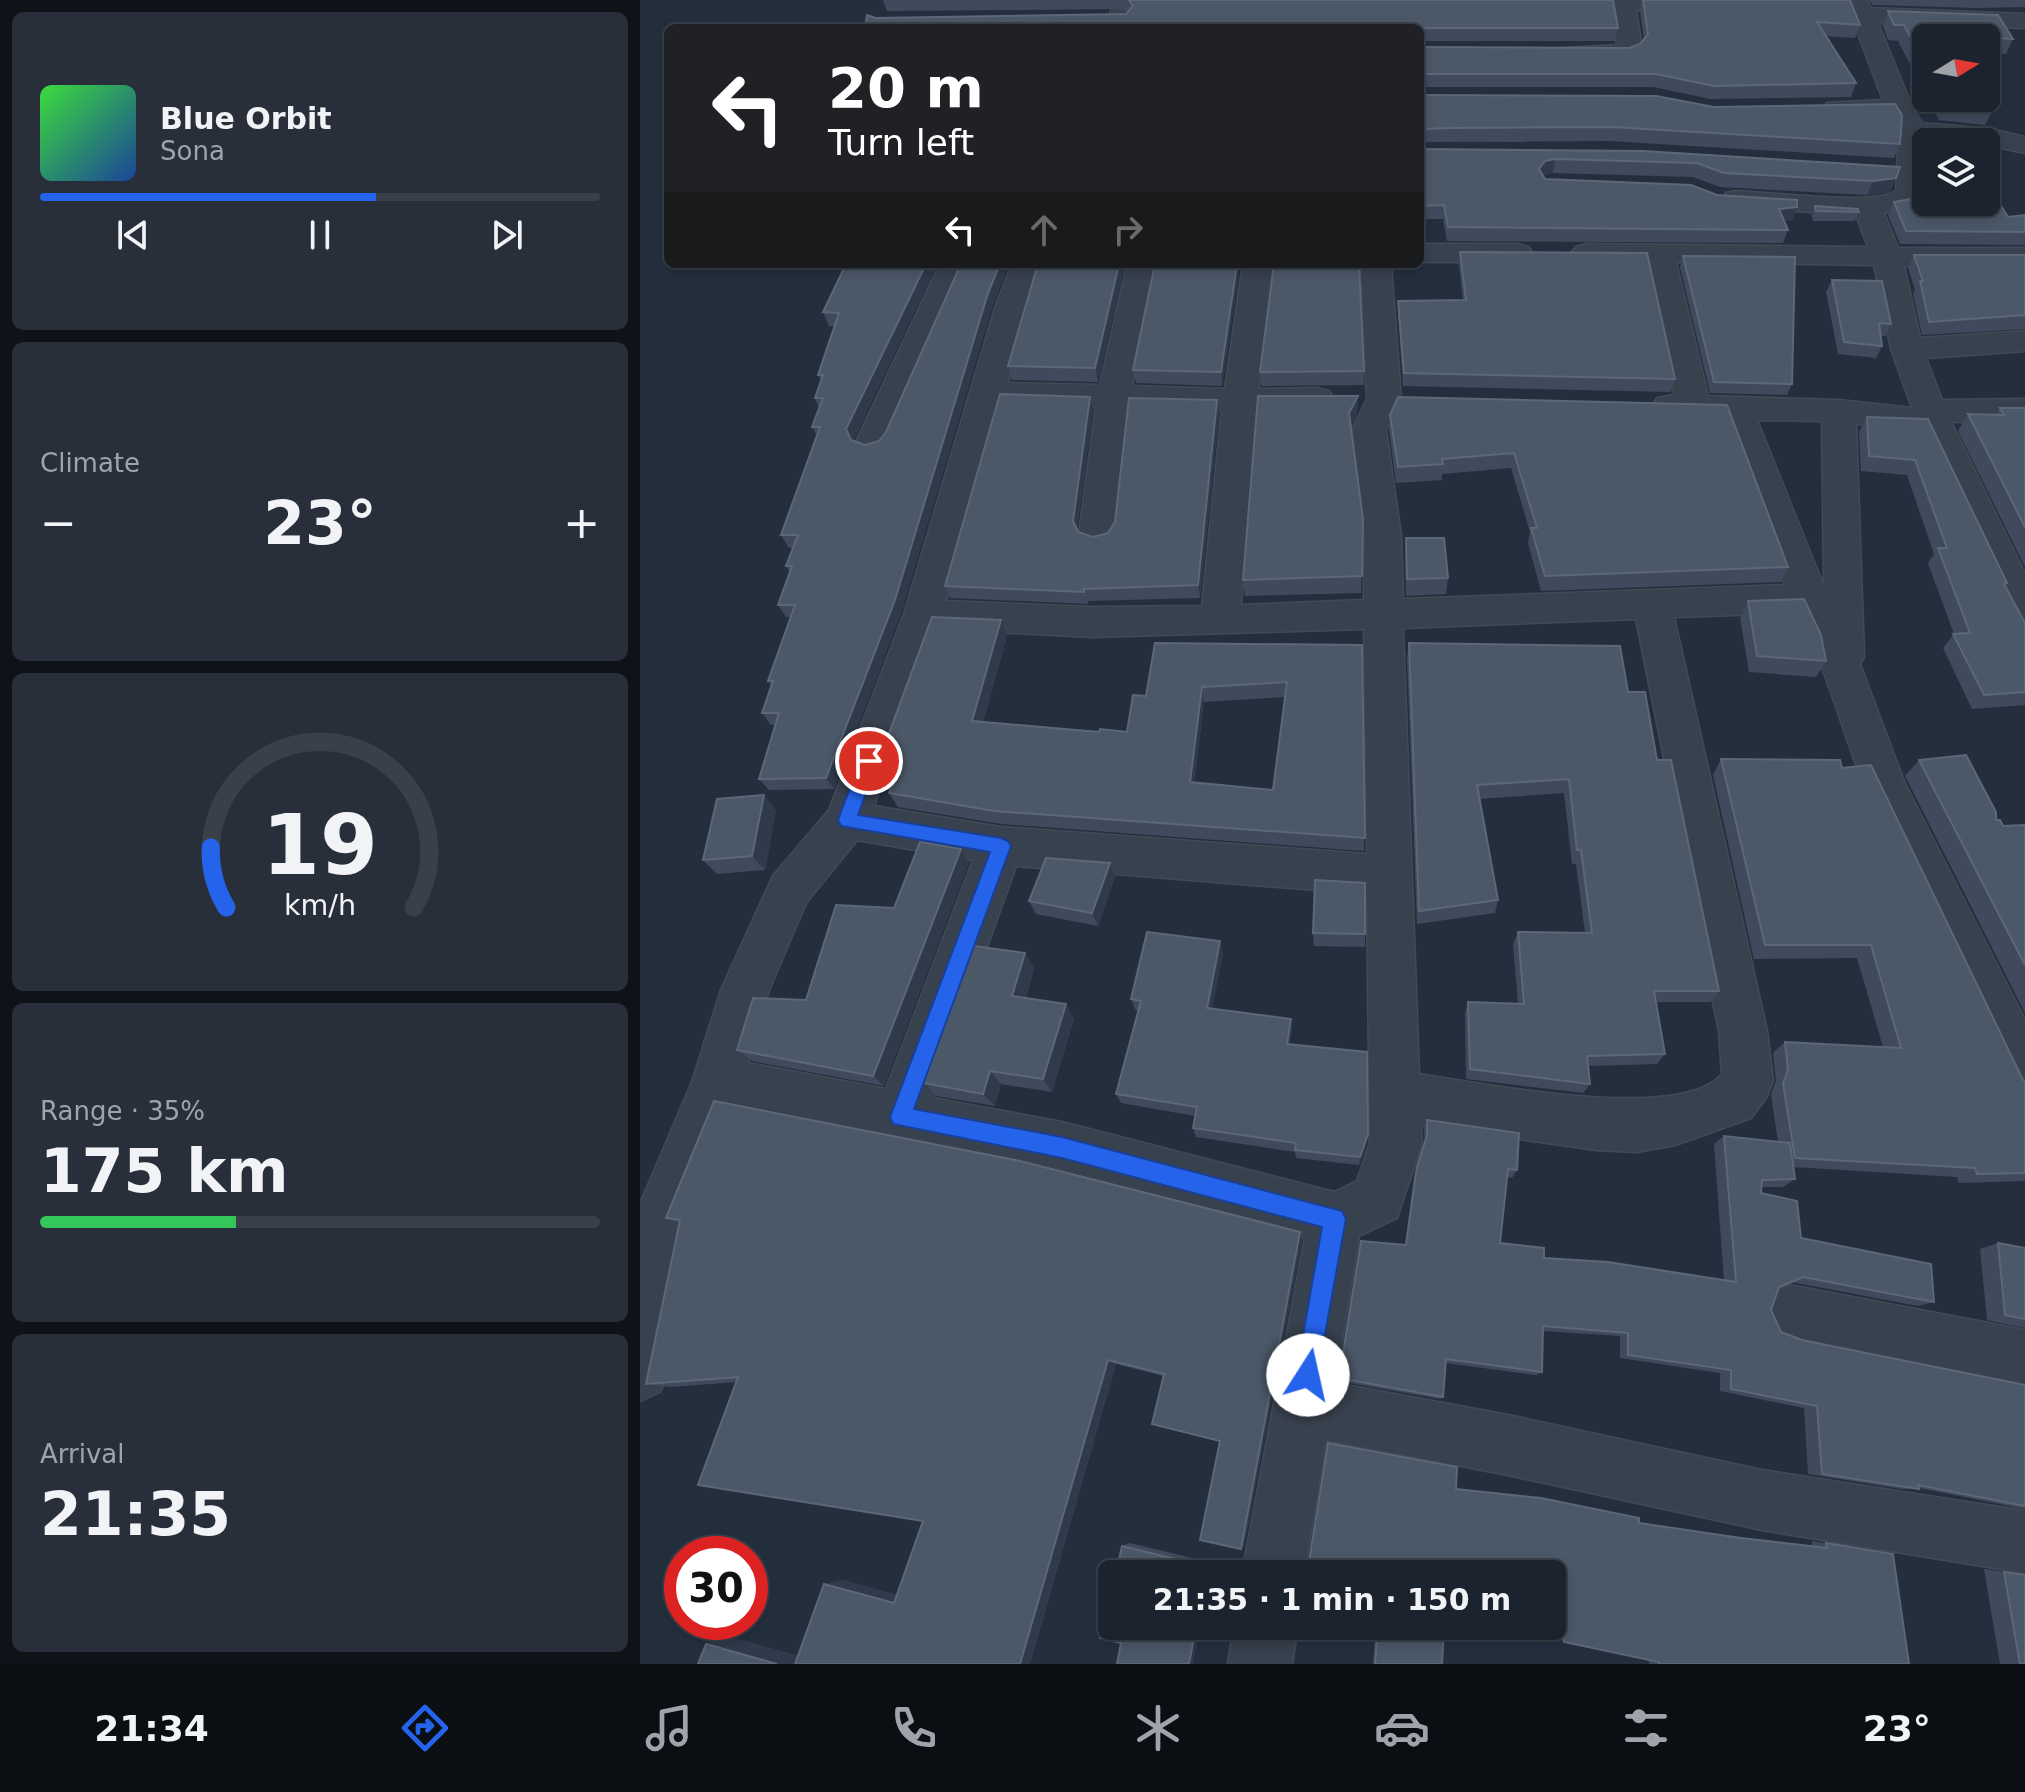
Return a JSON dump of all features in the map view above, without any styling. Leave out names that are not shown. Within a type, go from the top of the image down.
[{"type":"street","points":[[1538,0],[1539,3],[1726,2]]},
{"type":"street","points":[[1832,0],[1855,5],[2025,21]]},
{"type":"street","points":[[1556,53],[1613,53],[1630,49],[1624,2]]},
{"type":"street","points":[[1710,197],[1867,207],[1906,199],[1910,194],[1897,170],[1906,118],[1855,5]]},
{"type":"street","points":[[1810,110],[1906,118],[2025,145]]},
{"type":"street","points":[[1867,207],[1887,258],[1907,349],[1933,416],[1959,479],[2025,612]]},
{"type":"street","points":[[1424,253],[2025,257]]},
{"type":"street","points":[[1659,253],[1694,406]]},
{"type":"street","points":[[872,444],[953,268]]},
{"type":"street","points":[[640,1372],[655,1233],[717,1082],[745,990],[789,890],[847,820],[923,614],[1011,308],[1026,268]]},
{"type":"street","points":[[1220,620],[1240,400],[1257,268]]},
{"type":"street","points":[[1377,268],[1397,400]]},
{"type":"street","points":[[1097,534],[1114,395],[1141,270]]},
{"type":"street","points":[[1907,349],[2025,341]]},
{"type":"street","points":[[989,393],[1240,400],[1397,400]]},
{"type":"street","points":[[717,1082],[1062,1148],[1335,1219],[1378,1199],[1396,1143],[1384,653],[1386,612],[1383,536],[1369,430],[1397,400]]},
{"type":"street","points":[[1635,405],[1933,416],[2025,410]]},
{"type":"street","points":[[1736,409],[1809,598],[1845,675],[1884,785],[2025,1072]]},
{"type":"street","points":[[1839,411],[1845,675]]},
{"type":"street","points":[[923,614],[1092,622],[1220,620],[1809,598]]},
{"type":"street","points":[[1395,1096],[1596,1124],[1637,1126],[1675,1120],[1733,1100],[1748,1081],[1743,1031],[1652,605]]},
{"type":"street","points":[[847,820],[1001,846],[1390,876]]},
{"type":"street","points":[[901,1117],[1001,846]]},
{"type":"street","points":[[1276,1560],[1335,1219]]},
{"type":"street","points":[[1790,1313],[2025,1359]]},
{"type":"street","points":[[1303,1406],[1508,1445],[1762,1500],[2025,1542]]},
{"type":"street","points":[[1260,1664],[1264,1640]]},
{"type":"building","points":[[1129,0],[1613,0],[1618,28],[1424,28],[1424,24],[866,24],[867,15],[876,18],[1126,14],[1133,6]]},
{"type":"building","points":[[1643,0],[1850,0],[1860,25],[1817,22],[1856,83],[1714,86],[1656,74],[1424,74],[1424,47],[1629,48],[1640,44],[1648,34]]},
{"type":"building","points":[[1888,11],[1998,15],[2013,39],[2000,38],[2000,24],[1912,24],[1912,40],[1904,25],[1894,25]]},
{"type":"building","points":[[1424,95],[1656,96],[1714,107],[1895,104],[1902,115],[1900,144],[1612,127],[1424,129]]},
{"type":"building","points":[[1424,149],[1643,151],[1900,167],[1896,178],[1873,181],[1724,173],[1697,163],[1555,159],[1545,161],[1539,169],[1545,179],[1691,185],[1717,195],[1797,200],[1797,207],[1779,209],[1788,230],[1448,227],[1444,205],[1424,206]]},
{"type":"building","points":[[1912,199],[1912,216],[2000,216],[2000,204],[2008,217],[2025,215],[2025,232],[1906,231],[1894,202]]},
{"type":"building","points":[[1815,206],[1858,209],[1859,212],[1816,211]]},
{"type":"building","points":[[1460,252],[1647,253],[1675,379],[1404,373],[1398,301],[1466,300]]},
{"type":"building","points":[[1914,255],[2025,255],[2025,315],[1929,322],[1920,281],[1923,281]]},
{"type":"building","points":[[1683,256],[1795,257],[1792,384],[1714,382]]},
{"type":"building","points":[[844,268],[924,268],[846,429],[851,440],[865,445],[879,441],[886,432],[959,268],[998,268],[988,293],[895,600],[826,778],[759,779],[779,713],[762,713],[773,681],[768,681],[795,605],[778,605],[792,566],[786,566],[798,535],[781,535],[820,427],[812,427],[823,398],[815,398],[823,375],[818,375],[839,313],[823,312]]},
{"type":"building","points":[[1037,268],[1118,268],[1095,368],[1008,366]]},
{"type":"building","points":[[1154,268],[1236,268],[1221,372],[1133,370]]},
{"type":"building","points":[[1273,268],[1359,268],[1364,371],[1260,372]]},
{"type":"building","points":[[1832,280],[1882,281],[1891,324],[1879,323],[1882,346],[1844,342]]},
{"type":"building","points":[[1000,394],[1090,397],[1073,521],[1078,532],[1093,537],[1108,533],[1115,522],[1129,398],[1217,400],[1198,585],[1084,589],[1084,592],[945,586]]},
{"type":"building","points":[[1258,396],[1358,396],[1349,413],[1363,519],[1362,576],[1243,580]]},
{"type":"building","points":[[1398,397],[1727,405],[1788,567],[1545,576],[1531,528],[1537,528],[1514,453],[1442,459],[1443,464],[1398,467],[1390,415]]},
{"type":"building","points":[[2000,408],[2025,408],[2025,527],[1968,414],[2004,415]]},
{"type":"building","points":[[1867,417],[1928,419],[2025,623],[2025,692],[1984,695],[1953,634],[1970,633],[1938,548],[1947,548],[1915,460],[1869,456]]},
{"type":"building","points":[[1406,538],[1444,538],[1448,578],[1407,579]]},
{"type":"building","points":[[1804,599],[1821,635],[1826,661],[1757,656],[1748,601]]},
{"type":"building","points":[[932,617],[1001,620],[972,721],[1099,732],[1100,729],[1127,732],[1133,695],[1146,696],[1155,643],[1362,645],[1365,838],[994,811],[889,793],[895,774],[874,774]],"holes":[[[1287,682],[1273,790],[1190,782],[1202,687]]]},
{"type":"building","points":[[1409,643],[1620,646],[1628,692],[1645,692],[1657,760],[1671,760],[1719,991],[1654,991],[1665,1054],[1587,1056],[1590,1084],[1470,1069],[1468,1002],[1524,1004],[1518,932],[1592,933],[1581,850],[1577,850],[1569,779],[1477,785],[1498,900],[1419,911]]},
{"type":"building","points":[[1966,755],[1996,812],[1996,820],[2000,820],[2003,826],[2025,825],[2025,965],[1919,760]]},
{"type":"building","points":[[1721,759],[1840,760],[1842,768],[1871,765],[2025,1081],[2025,1173],[1977,1174],[1975,1168],[1795,1158],[1783,1083],[1788,1070],[1785,1042],[1901,1048],[1871,945],[1765,945]]},
{"type":"building","points":[[764,795],[752,856],[703,860],[717,799]]},
{"type":"building","points":[[920,842],[961,849],[873,1076],[737,1050],[753,998],[806,1000],[836,905],[894,908]]},
{"type":"building","points":[[1046,858],[1110,863],[1092,913],[1029,901]]},
{"type":"building","points":[[1315,880],[1365,883],[1365,934],[1313,933]]},
{"type":"building","points":[[1147,932],[1220,941],[1207,1008],[1291,1019],[1287,1044],[1367,1052],[1368,1134],[1360,1157],[1295,1150],[1296,1143],[1193,1128],[1197,1107],[1116,1094],[1141,1001],[1131,999]]},
{"type":"building","points":[[974,946],[1025,953],[1012,996],[1066,1004],[1043,1079],[990,1071],[983,1094],[924,1083]]},
{"type":"building","points":[[714,1101],[1020,1161],[1300,1232],[1241,1549],[1200,1540],[1220,1441],[1152,1424],[1164,1374],[1108,1360],[1020,1664],[795,1664],[824,1584],[894,1603],[923,1521],[698,1485],[738,1377],[646,1384],[680,1220],[666,1218]]},
{"type":"building","points":[[1427,1120],[1519,1133],[1517,1170],[1508,1169],[1500,1243],[1544,1248],[1544,1258],[1608,1262],[1736,1282],[1724,1136],[1790,1143],[1795,1179],[1762,1180],[1761,1193],[1797,1201],[1801,1238],[1931,1264],[1934,1302],[1803,1277],[1779,1287],[1771,1310],[1781,1332],[1802,1340],[2025,1385],[2025,1506],[1918,1485],[1919,1489],[1822,1474],[1817,1406],[1731,1389],[1731,1370],[1628,1355],[1628,1333],[1543,1326],[1542,1372],[1446,1359],[1443,1397],[1339,1378],[1361,1241],[1406,1245],[1417,1167],[1427,1135]]},
{"type":"building","points":[[1998,1243],[2025,1248],[2025,1319],[2005,1315]]},
{"type":"building","points":[[1328,1443],[1457,1467],[1456,1489],[1541,1498],[1639,1518],[1639,1523],[1827,1548],[1826,1543],[1893,1554],[1909,1664],[1659,1664],[1564,1642],[1566,1560],[1309,1560]]},
{"type":"building","points":[[1122,1546],[1179,1560],[1119,1560]]},
{"type":"building","points":[[2004,1572],[2025,1575],[2025,1664],[2020,1664]]},
{"type":"building","points":[[1108,1640],[1193,1640],[1189,1664],[1117,1664],[1121,1643]]},
{"type":"building","points":[[1377,1640],[1443,1640],[1442,1664],[1375,1664]]},
{"type":"building","points":[[706,1644],[777,1664],[698,1664]]},
{"type":"route","points":[[869,761],[847,820],[1001,846],[901,1117],[1062,1148],[1335,1219],[1308,1375]]}]
